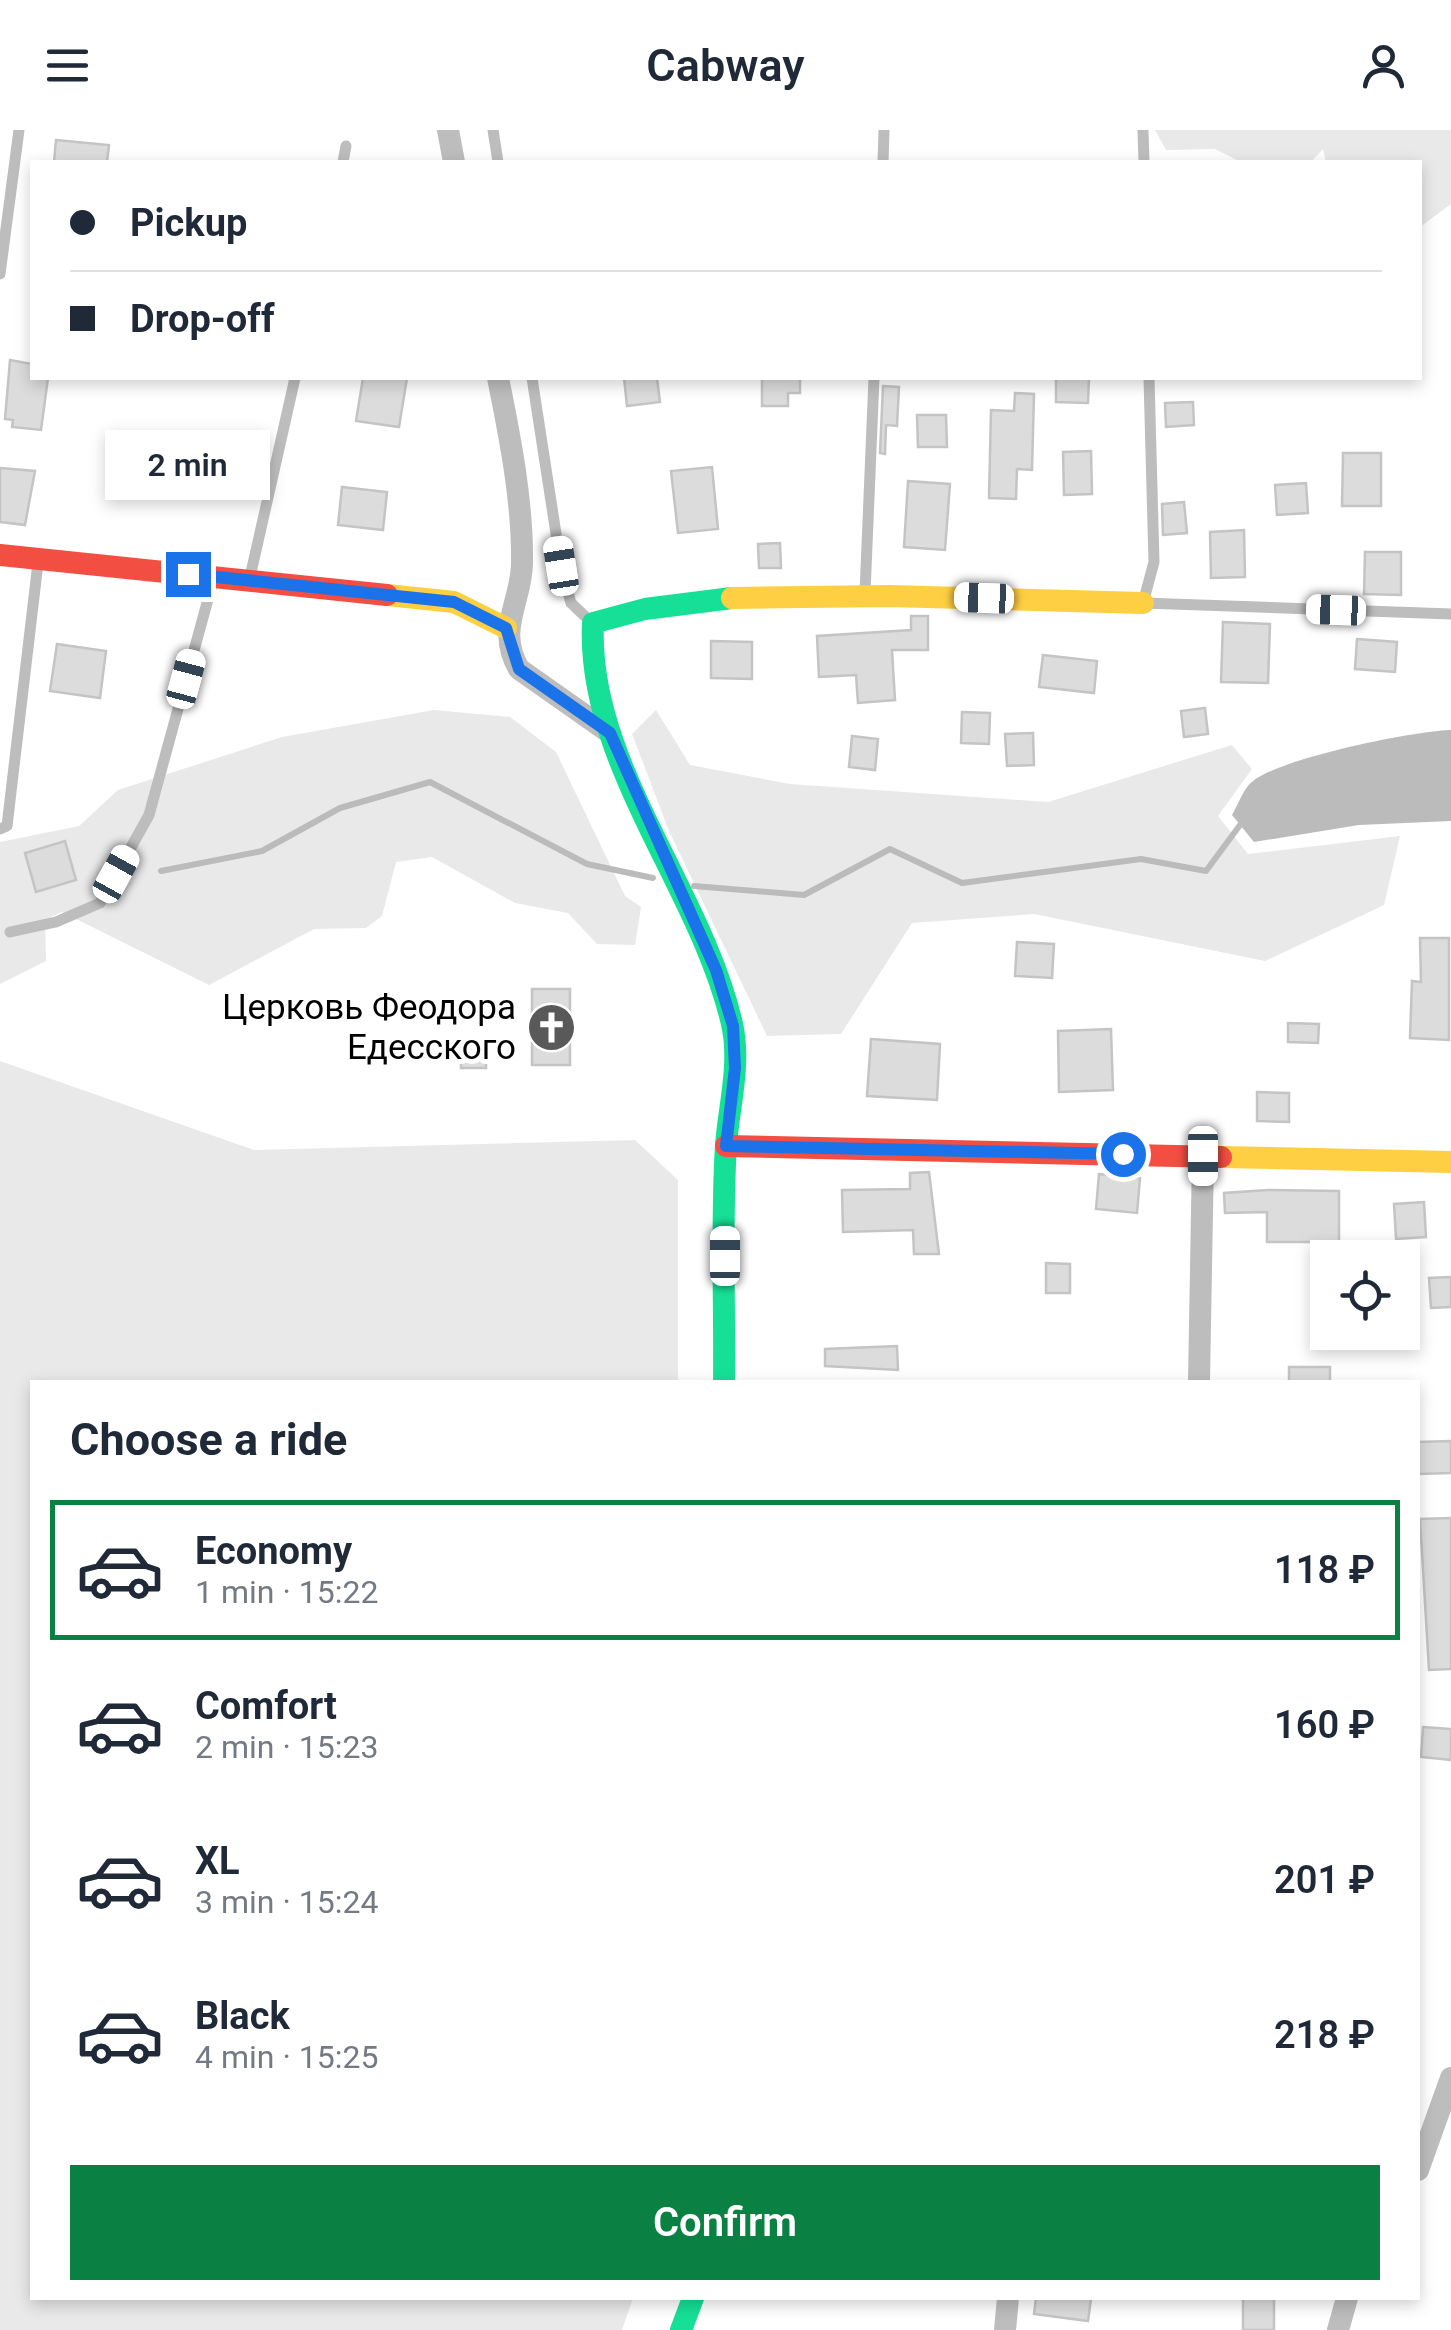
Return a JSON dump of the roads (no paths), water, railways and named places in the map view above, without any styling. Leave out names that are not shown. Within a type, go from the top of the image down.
[{"type":"street","points":[[448,130],[454,160]]},
{"type":"street","points":[[498,380],[522,566],[506,628],[519,669],[610,733]]},
{"type":"street","points":[[0,555],[454,602],[506,628]]},
{"type":"street","points":[[724,1380],[726,1146],[735,1068],[733,1026],[716,970],[610,733],[592,643],[593,624],[624,612],[696,599],[865,595],[1143,603]]},
{"type":"street","points":[[726,1146],[1451,1162]]},
{"type":"street","points":[[1199,1380],[1203,1156]]},
{"type":"street","points":[[1420,2164],[1451,2078]]},
{"type":"street","points":[[681,2330],[693,2300]]},
{"type":"street","points":[[1005,2330],[1008,2300]]},
{"type":"street","points":[[1338,2330],[1346,2300]]},
{"type":"lane","points":[[0,274],[19,130]]},
{"type":"lane","points":[[494,130],[498,160]]},
{"type":"lane","points":[[883,160],[884,130]]},
{"type":"lane","points":[[1143,130],[1144,160]]},
{"type":"lane","points":[[342,160],[346,146]]},
{"type":"lane","points":[[249,581],[294,380]]},
{"type":"lane","points":[[532,380],[561,566],[571,603],[593,624]]},
{"type":"lane","points":[[865,595],[874,380]]},
{"type":"lane","points":[[1149,380],[1154,562],[1143,603],[1451,614]]},
{"type":"lane","points":[[0,829],[7,826],[38,559]]},
{"type":"lane","points":[[10,932],[56,922],[100,903],[149,814],[214,577]]},
{"type":"waterway","points":[[161,871],[262,851],[340,808],[430,782],[587,864],[653,878]]},
{"type":"waterway","points":[[694,886],[804,895],[890,849],[962,883],[1141,859],[1206,871],[1240,825]]},
{"type":"place","name":"Церковь Феодора Едесского","points":[[551,1027]]}]
